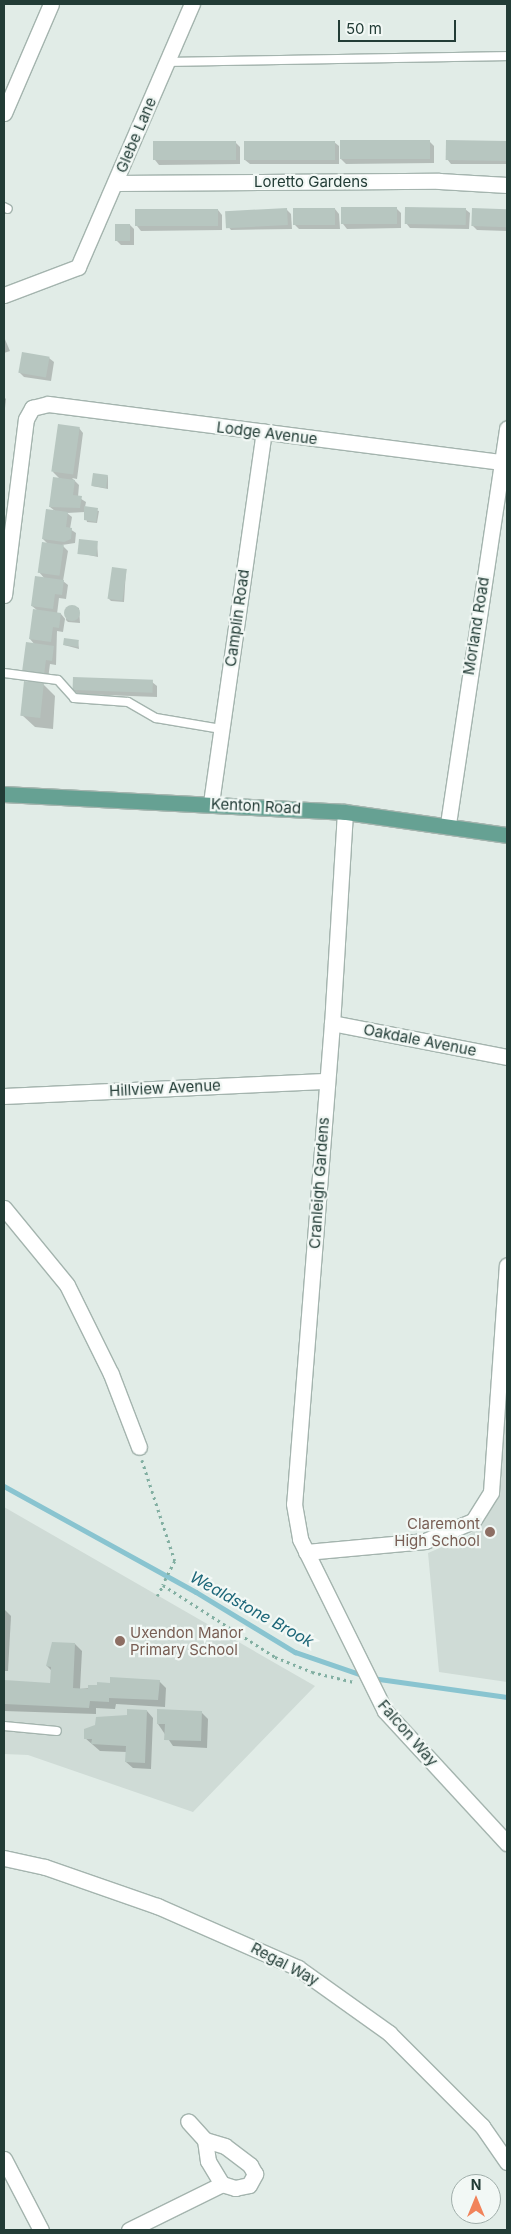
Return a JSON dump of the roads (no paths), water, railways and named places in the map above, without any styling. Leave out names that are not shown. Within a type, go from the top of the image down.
[{"type":"main road","name":"Kenton Road","points":[[4,794],[211,803],[345,812],[448,824],[507,835]]},
{"type":"street","points":[[4,113],[51,4]]},
{"type":"street","name":"Glebe Lane","points":[[4,295],[78,266],[169,62],[192,4]]},
{"type":"street","name":"Loretto Gardens","points":[[116,182],[439,181],[507,185]]},
{"type":"street","name":"Lodge Avenue","points":[[4,595],[26,419],[32,408],[48,404],[502,462]]},
{"type":"street","name":"Morland Road","points":[[448,824],[507,428]]},
{"type":"street","name":"Camplin Road","points":[[211,803],[264,432]]},
{"type":"street","name":"Cranleigh Gardens","points":[[306,1552],[300,1539],[294,1504],[332,1023],[345,812]]},
{"type":"street","name":"Oakdale Avenue","points":[[332,1023],[507,1057]]},
{"type":"street","name":"Hillview Avenue","points":[[4,1096],[327,1081]]},
{"type":"street","points":[[4,1208],[67,1285],[111,1374],[139,1447]]},
{"type":"street","points":[[306,1552],[425,1541],[473,1521],[491,1492],[504,1371],[507,1266]]},
{"type":"street","name":"Falcon Way","points":[[306,1552],[385,1710],[507,1843]]},
{"type":"street","name":"Regal Way","points":[[4,1858],[52,1869],[157,1906],[298,1968],[396,2039],[482,2126],[507,2162]]},
{"type":"street","points":[[188,2121],[205,2140],[225,2146],[250,2165],[255,2174],[249,2185],[235,2188],[222,2184],[208,2161],[205,2140]]},
{"type":"street","points":[[4,2159],[41,2230]]},
{"type":"street","points":[[129,2230],[222,2184]]},
{"type":"lane","points":[[169,62],[507,56]]},
{"type":"lane","points":[[4,673],[58,680],[74,698],[128,702],[156,718],[221,729]]},
{"type":"lane","points":[[4,1726],[57,1731]]},
{"type":"waterway","name":"Wealdstone Brook","points":[[4,1486],[196,1592],[295,1652],[362,1675]]},
{"type":"waterway","name":"Wealdstone Brook","points":[[372,1678],[507,1697]]},
{"type":"place","name":"Claremont High School","points":[[490,1532]]},
{"type":"place","name":"Uxendon Manor Primary School","points":[[120,1641]]}]
